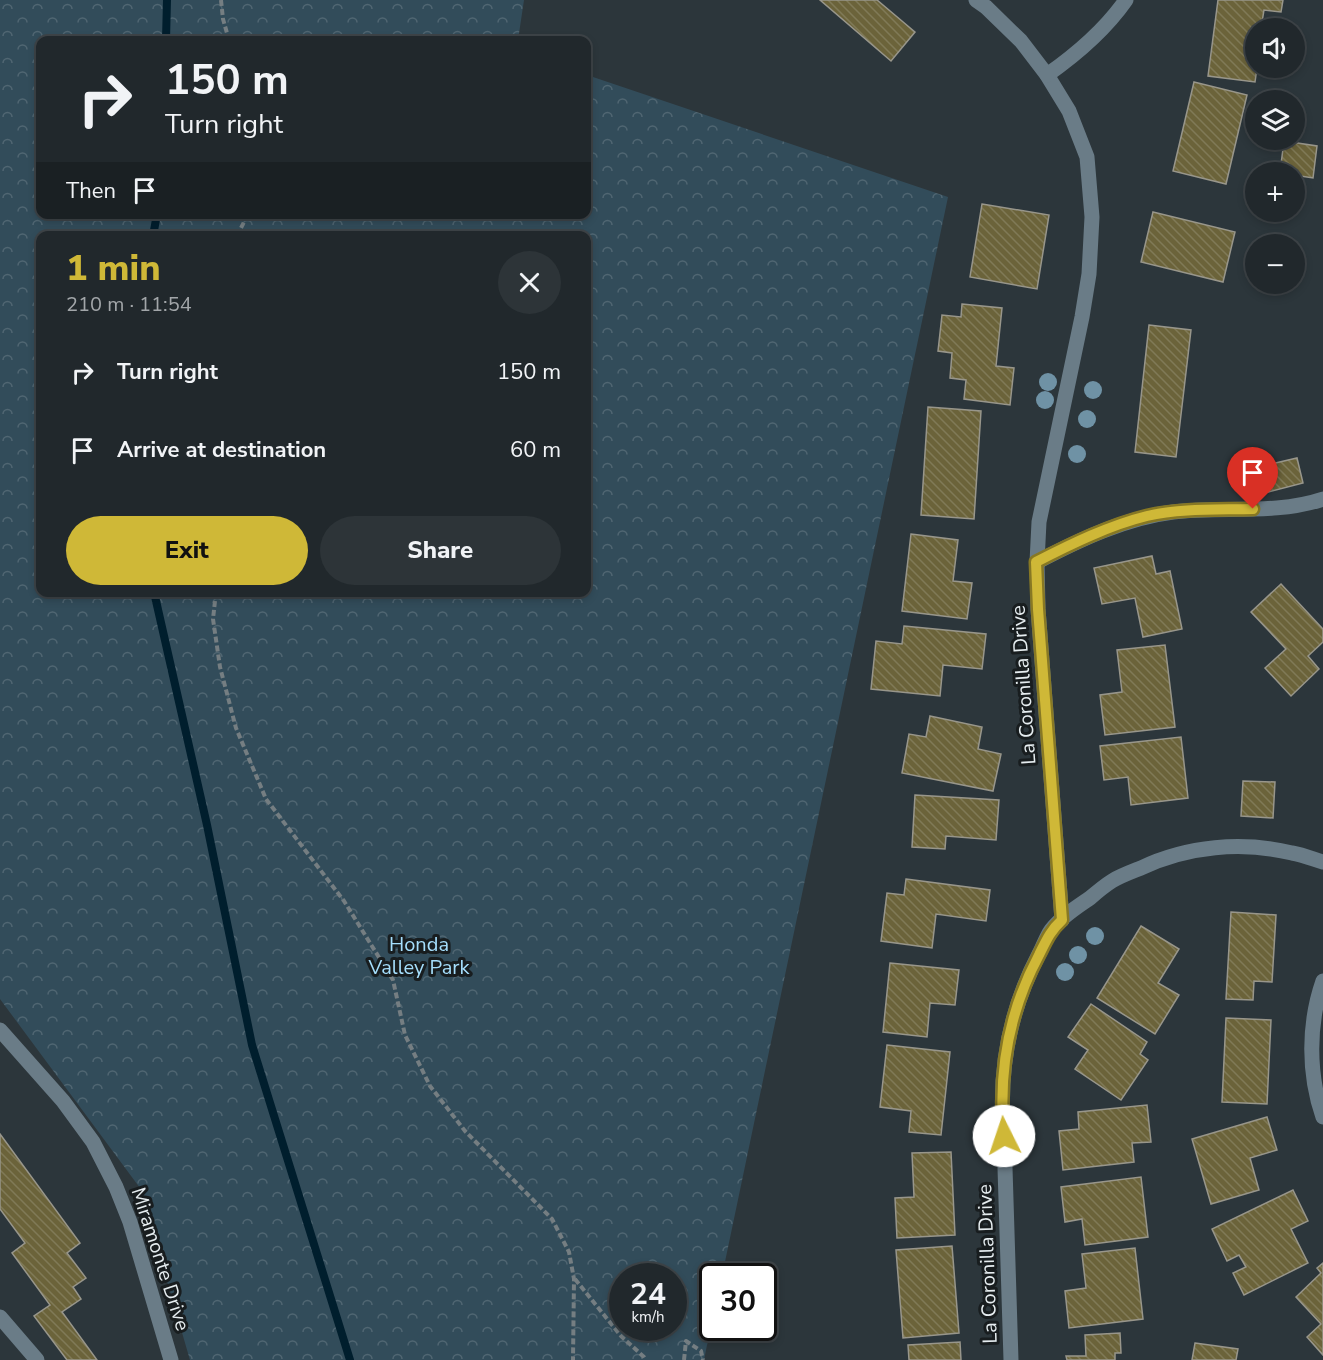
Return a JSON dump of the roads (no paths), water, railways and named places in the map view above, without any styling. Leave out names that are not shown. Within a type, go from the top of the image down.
[{"type":"street","name":"La Coronilla Drive","points":[[976,0],[1022,41],[1047,75],[1069,111],[1087,157],[1092,217],[1089,274],[1039,522],[1036,562],[1062,920],[1052,929],[1032,967],[1015,1011],[1005,1057],[1002,1089],[1011,1360]]},
{"type":"street","points":[[1047,75],[1078,51],[1113,18],[1126,0]]},
{"type":"street","points":[[1036,562],[1063,548],[1147,516],[1175,512],[1306,505],[1323,499]]},
{"type":"street","points":[[1062,920],[1113,880],[1160,859],[1192,851],[1226,847],[1260,848],[1293,853],[1323,862]]},
{"type":"street","points":[[1323,981],[1313,1025],[1312,1055],[1315,1084],[1323,1117]]},
{"type":"street","name":"Miramonte Drive","points":[[0,1030],[63,1101],[93,1142],[117,1187],[130,1222],[171,1360]]},
{"type":"street","points":[[0,1317],[37,1360]]},
{"type":"waterway","points":[[166,36],[167,0]]},
{"type":"waterway","points":[[154,231],[156,219]]},
{"type":"waterway","points":[[155,597],[207,825],[252,1045],[350,1360]]},
{"type":"park label","name":"Honda Valley Park","points":[[419,956]]}]
